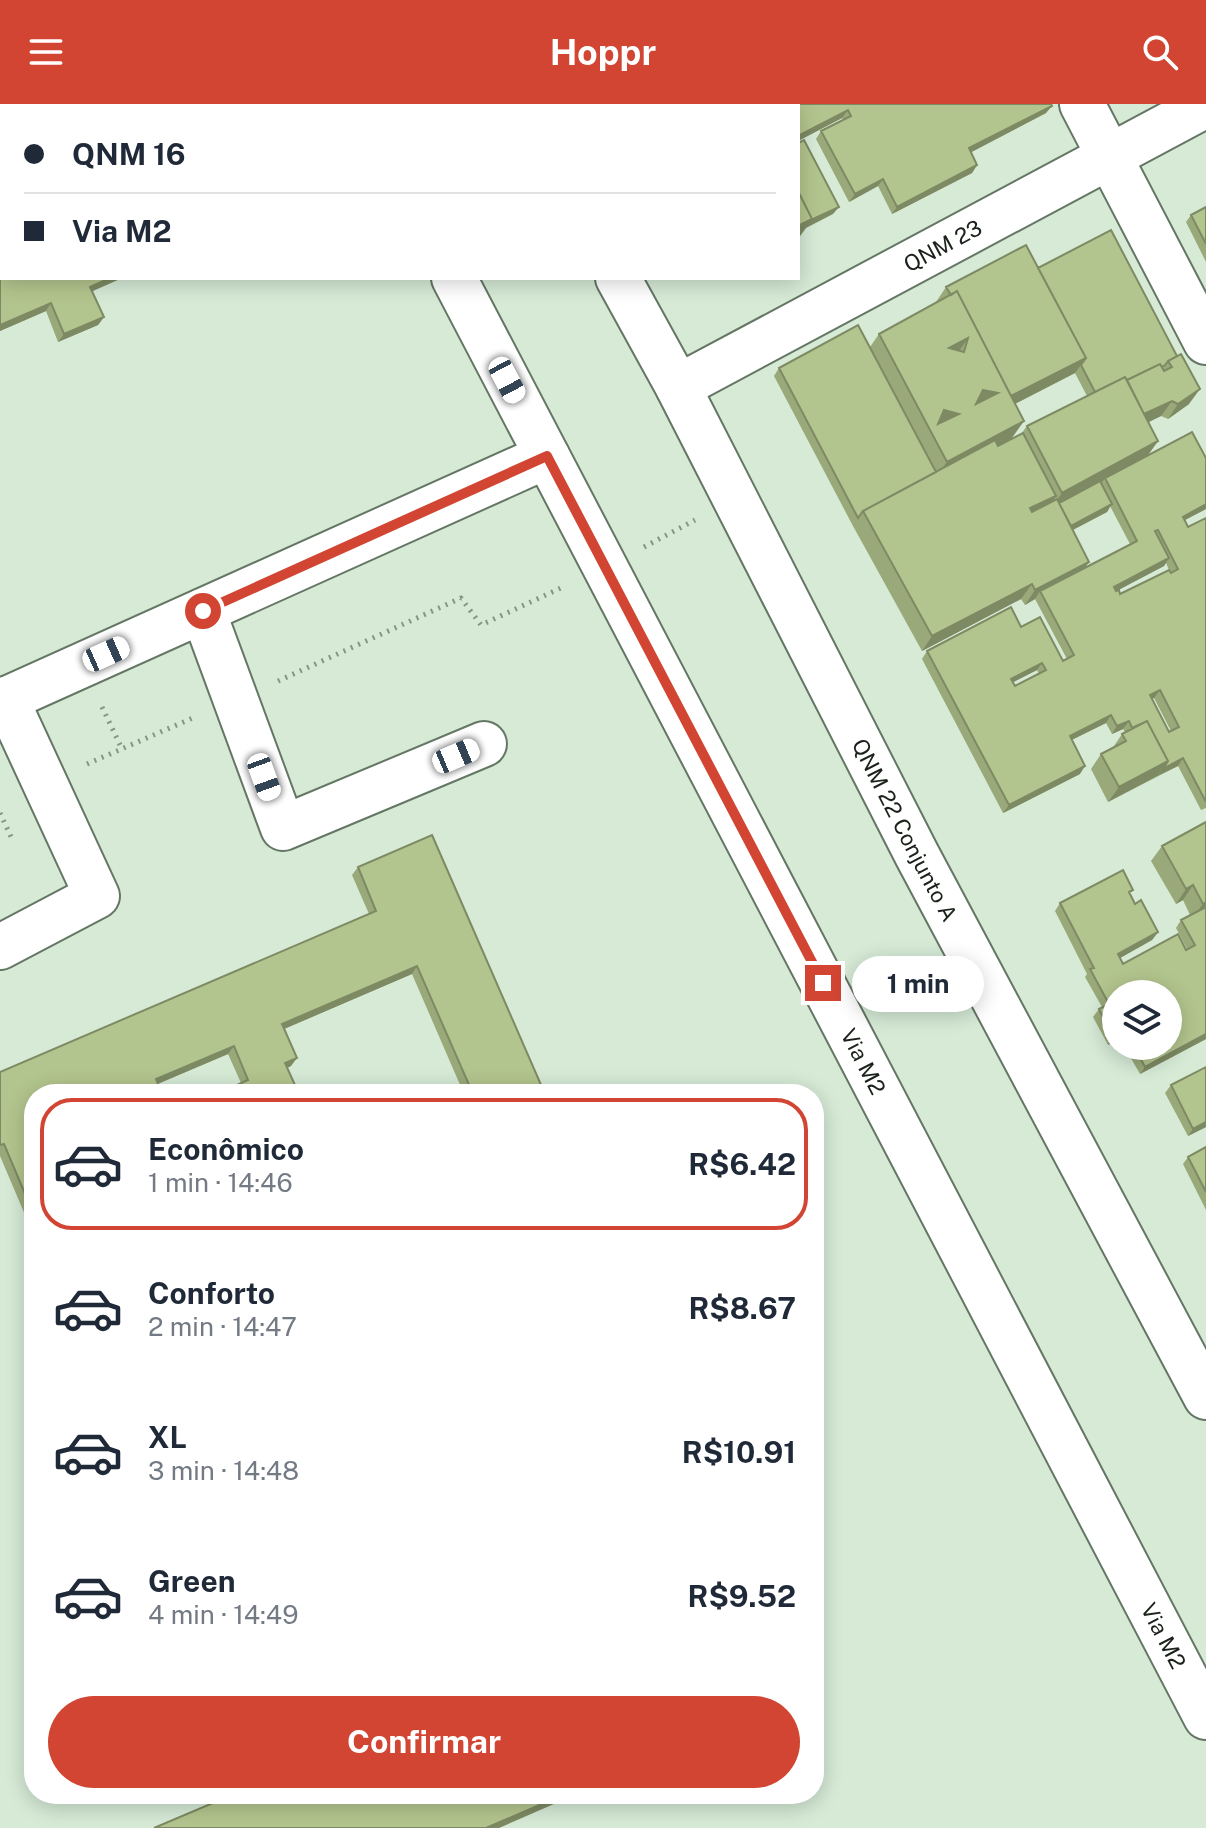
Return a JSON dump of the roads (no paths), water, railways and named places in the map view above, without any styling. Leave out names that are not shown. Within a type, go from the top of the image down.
[{"type":"main road","points":[[1082,104],[1206,342]]},
{"type":"main road","name":"QNM 23","points":[[678,387],[1206,105]]},
{"type":"main road","name":"Via M2","points":[[455,280],[1206,1717]]},
{"type":"main road","name":"QNM 22 Conjunto A","points":[[619,280],[678,387],[917,855],[1206,1397]]},
{"type":"main road","points":[[0,947],[97,896],[46,782],[3,700],[547,456]]},
{"type":"main road","points":[[203,611],[283,828],[484,744]]},
{"type":"main road","points":[[1157,1621],[1206,1638]]}]
